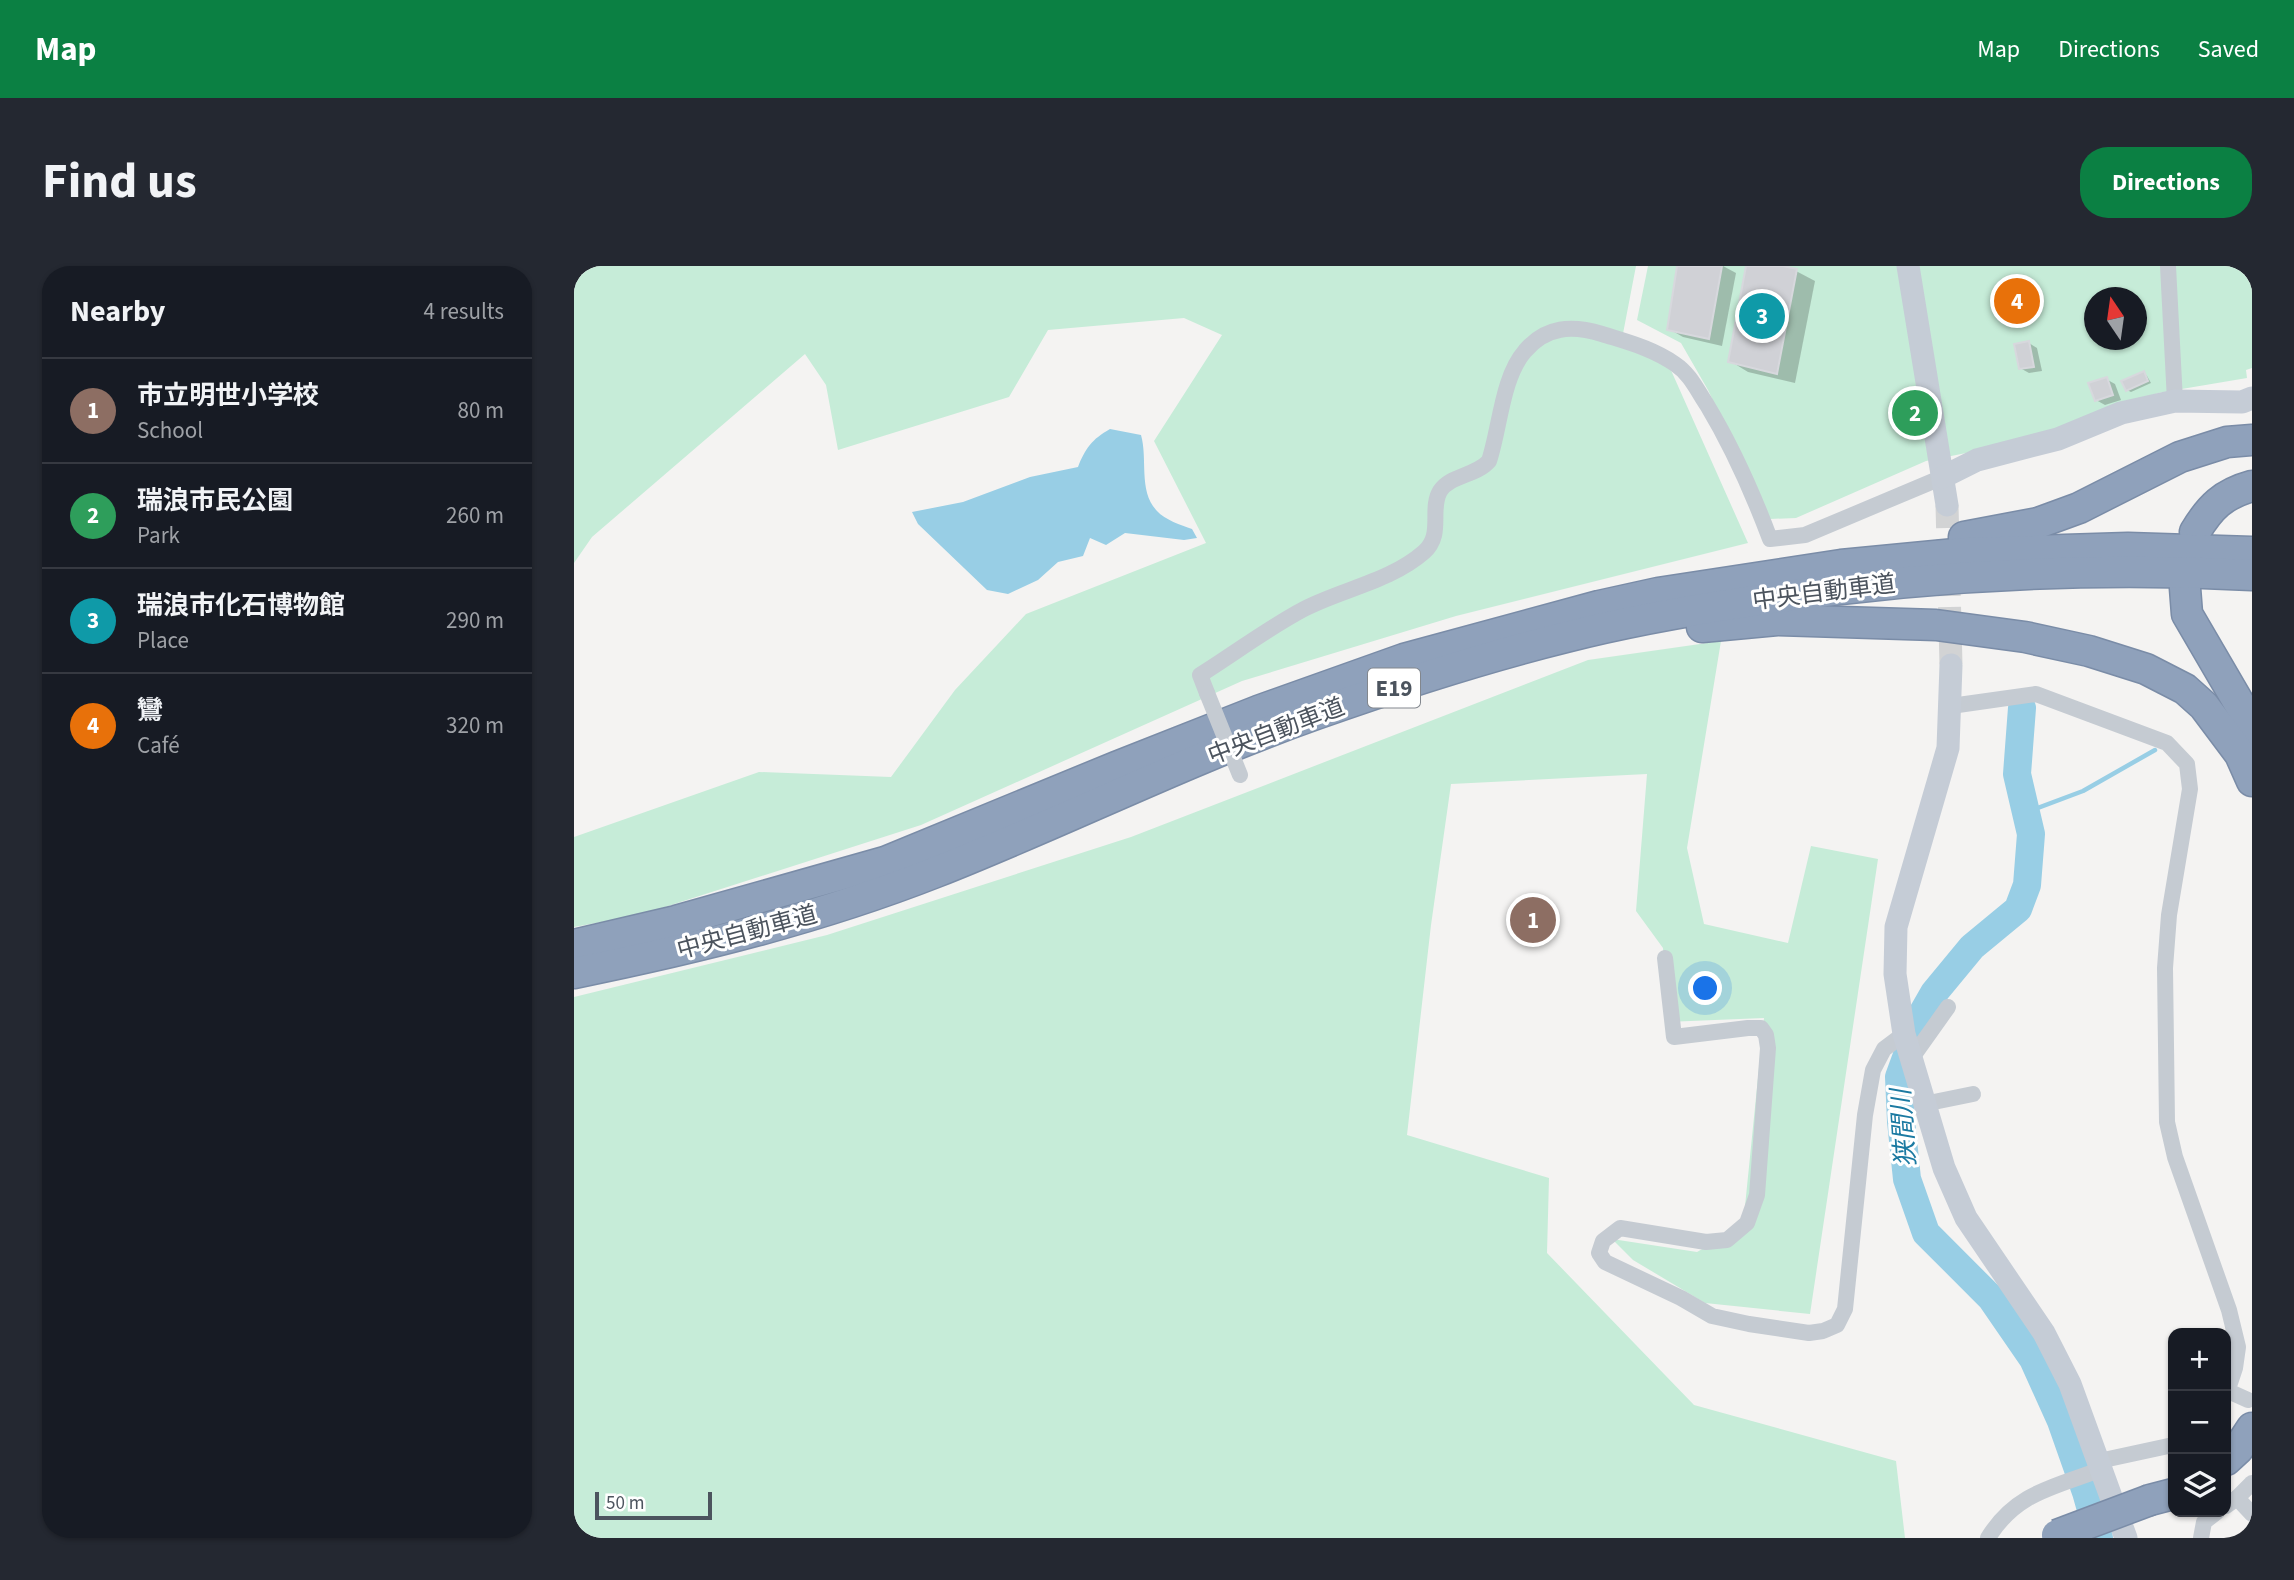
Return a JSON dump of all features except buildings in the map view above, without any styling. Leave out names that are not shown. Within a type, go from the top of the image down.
[{"type":"highway","points":[[1658,593],[1743,566],[1798,556],[1969,537],[2038,523],[2079,508],[2180,457],[2227,442],[2252,440]]},
{"type":"highway","points":[[2195,532],[2207,512],[2234,491],[2252,486]]},
{"type":"highway","name":"中央自動車道","points":[[574,945],[676,921],[885,862],[1258,711],[1404,659],[1508,629],[1658,593],[1841,565],[1966,553],[2128,548],[2252,552]]},
{"type":"highway","name":"中央自動車道","points":[[574,972],[703,946],[839,907],[935,872],[1299,721],[1477,661],[1568,636],[1690,611],[1857,587],[1971,576],[2128,571],[2252,575]]},
{"type":"highway","points":[[2185,588],[2187,614],[2244,710],[2252,737]]},
{"type":"highway","points":[[1387,690],[1405,695],[1530,660],[1680,629],[1777,620],[1936,625],[2025,637],[2089,651],[2146,668],[2185,689],[2204,706],[2240,754],[2252,781]]},
{"type":"highway","points":[[2231,1455],[2238,1449],[2250,1414]]},
{"type":"highway","points":[[2053,1536],[2162,1497]]},
{"type":"street","points":[[1908,266],[1947,505]]},
{"type":"street","points":[[2168,266],[2175,401]]},
{"type":"street","points":[[1240,775],[1200,675],[1286,620],[1333,596],[1398,569],[1427,549],[1436,532],[1438,496],[1442,488],[1453,480],[1482,468],[1489,461],[1515,367],[1524,352],[1550,331],[1569,327],[1590,330],[1647,348],[1688,375],[1735,453],[1770,539],[1805,535],[1977,460],[2058,439],[2121,413],[2175,401],[2242,402],[2252,398]]},
{"type":"street","points":[[1951,665],[1948,748],[1896,927],[1895,974],[1903,1034],[1944,1168],[1966,1218],[2044,1334],[2070,1384],[2126,1538]]},
{"type":"street","points":[[1951,706],[2036,694],[2167,743],[2187,764],[2190,789],[2169,915],[2165,968],[2166,1122],[2175,1157],[2229,1310],[2238,1347],[2228,1391]]},
{"type":"street","points":[[1665,958],[1674,1037],[1748,1028],[1761,1028],[1766,1035],[1768,1048],[1757,1195],[1747,1223],[1727,1240],[1706,1242],[1620,1228],[1603,1241],[1599,1253],[1605,1262],[1681,1298],[1712,1316],[1809,1333],[1837,1325],[1845,1309],[1865,1115],[1874,1070],[1884,1049],[1903,1034]]},
{"type":"street","points":[[1911,1059],[1948,1007]]},
{"type":"street","points":[[1922,1099],[1973,1094]]},
{"type":"street","points":[[2231,1397],[2250,1414]]},
{"type":"street","points":[[1988,1538],[1996,1525],[2015,1506],[2036,1492],[2061,1484],[2101,1465],[2168,1446]]},
{"type":"street","points":[[2252,1483],[2231,1502],[2252,1514]]},
{"type":"street","points":[[2200,1538],[2204,1522],[2210,1517]]},
{"type":"green space","points":[[574,266],[1636,266],[1621,344],[1670,368],[1748,543],[1456,616],[1242,681],[921,825],[640,915],[574,927],[574,837],[759,772],[891,777],[955,690],[1026,614],[1206,543],[1154,441],[1222,335],[1184,318],[1048,330],[1009,397],[838,450],[826,385],[805,354],[592,537],[574,563]]},
{"type":"green space","points":[[1648,266],[2252,266],[2252,368],[2246,370],[2247,378],[2158,393],[2061,434],[1926,461],[1796,518],[1770,519],[1708,390],[1681,343],[1637,320]]},
{"type":"green space","points":[[1721,641],[1687,848],[1704,924],[1788,943],[1811,846],[1878,859],[1810,1314],[1705,1303],[1633,1260],[1612,1239],[1697,1252],[1743,1226],[1764,1018],[1666,1022],[1663,948],[1636,911],[1647,774],[1451,784],[1431,925],[1407,1135],[1549,1178],[1547,1253],[1694,1405],[1896,1461],[1905,1538],[574,1538],[574,997],[827,935],[1131,837],[1588,660]]},
{"type":"water","points":[[1110,429],[1141,435],[1145,484],[1151,503],[1164,517],[1192,529],[1197,538],[1184,540],[1125,533],[1106,545],[1090,538],[1083,556],[1058,562],[1038,580],[1008,594],[987,590],[918,524],[912,512],[963,502],[1030,477],[1078,467],[1090,445]]},
{"type":"waterway","name":"狭間川","points":[[2022,708],[2017,774],[2031,834],[2027,885],[2018,909],[1972,947],[1934,993],[1922,1014],[1899,1077],[1901,1121],[1907,1179],[1926,1233],[1991,1298],[2033,1359],[2061,1421],[2099,1538]]},
{"type":"waterway","points":[[2027,812],[2083,791],[2155,750]]},
{"type":"tunnel","points":[[1947,505],[1951,665]]},
{"type":"place","name":"鸞","points":[[2017,301]]},
{"type":"place","name":"瑞浪市化石博物館","points":[[1762,316]]},
{"type":"place","name":"瑞浪市民公園","points":[[1915,413]]},
{"type":"place","name":"市立明世小学校","points":[[1533,920]]}]
